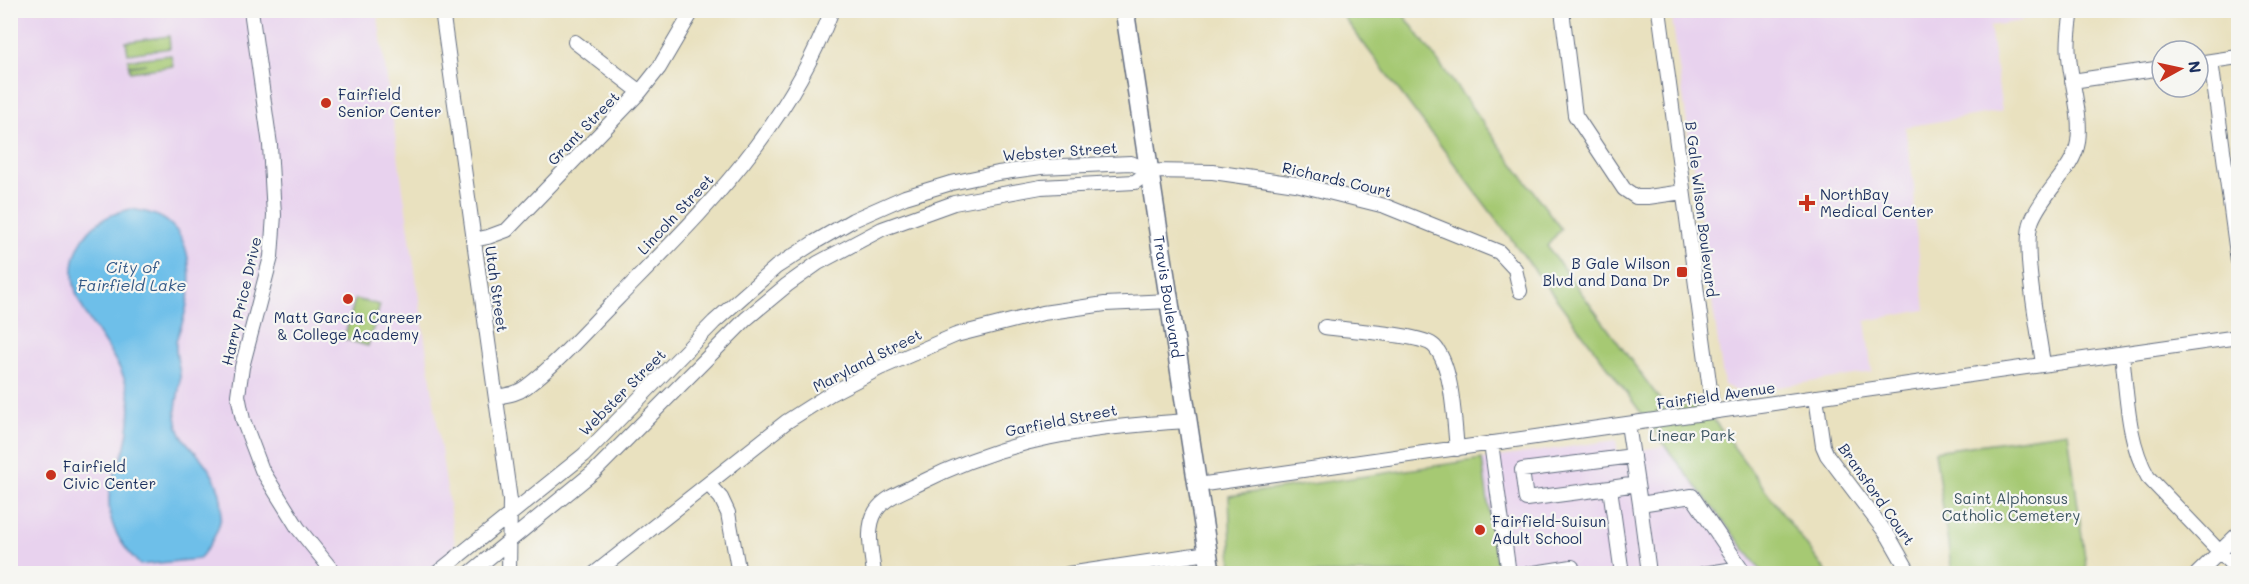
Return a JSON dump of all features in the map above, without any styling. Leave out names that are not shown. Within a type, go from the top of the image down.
[{"type":"main road","name":"Travis Boulevard","points":[[1125,13],[1211,573]]},
{"type":"street","name":"Harry Price Drive","points":[[251,10],[270,145],[274,215],[271,257],[242,367],[238,395],[243,420],[262,470],[298,528],[335,573]]},
{"type":"street","name":"Utah Street","points":[[441,10],[510,500],[509,573]]},
{"type":"street","name":"Grant Street","points":[[473,240],[507,230],[640,92],[659,68],[693,10]]},
{"type":"street","name":"Lincoln Street","points":[[496,397],[512,394],[527,387],[699,216],[757,145],[790,94],[832,10]]},
{"type":"street","points":[[1562,10],[1575,115],[1618,180],[1624,189],[1636,197],[1683,192]]},
{"type":"street","name":"B Gale Wilson Boulevard","points":[[1659,10],[1713,412]]},
{"type":"street","points":[[2043,364],[2027,236],[2031,222],[2045,194],[2075,156],[2079,141],[2079,126],[2068,55],[2072,10]]},
{"type":"street","points":[[575,42],[640,92]]},
{"type":"street","points":[[2210,61],[2238,57]]},
{"type":"street","points":[[2072,81],[2150,70]]},
{"type":"street","points":[[2210,88],[2233,187],[2238,261]]},
{"type":"street","name":"Webster Street","points":[[436,573],[584,454],[737,300],[776,267],[853,220],[904,197],[951,183],[998,173],[1041,167],[1131,163],[1150,171]]},
{"type":"street","points":[[469,573],[596,470],[746,319],[787,285],[845,247],[910,217],[954,203],[1041,188],[1134,182],[1150,171]]},
{"type":"street","name":"Richards Court","points":[[1150,171],[1213,172],[1296,184],[1385,206],[1498,252],[1515,269],[1520,291]]},
{"type":"street","name":"Maryland Street","points":[[601,571],[786,422],[830,394],[889,364],[956,335],[1043,313],[1105,304],[1170,302]]},
{"type":"street","points":[[1325,327],[1416,338],[1432,344],[1442,356],[1447,376],[1457,448]]},
{"type":"street","name":"Fairfield Avenue","points":[[1198,485],[2238,336]]},
{"type":"street","points":[[2122,354],[2135,445],[2148,477],[2238,571]]},
{"type":"street","name":"Bransford Court","points":[[1816,397],[1823,446],[1827,455],[1889,537],[1910,573]]},
{"type":"street","name":"Garfield Street","points":[[874,573],[870,525],[877,510],[890,498],[947,469],[993,451],[1033,440],[1122,425],[1188,421]]},
{"type":"street","points":[[1628,424],[1649,573]]},
{"type":"street","points":[[1491,443],[1509,573]]},
{"type":"street","points":[[1633,456],[1522,470],[1526,499],[1637,484]]},
{"type":"street","points":[[708,484],[721,498],[728,513],[739,573]]},
{"type":"street","points":[[1610,488],[1622,573]]},
{"type":"street","points":[[1640,504],[1692,496],[1741,568],[1703,573]]},
{"type":"street","points":[[2197,573],[2238,534]]},
{"type":"street","points":[[1068,573],[1208,553]]},
{"type":"street","points":[[1528,573],[1572,567],[1573,573]]},
{"type":"shaded area","name":"Fairfield Civic Center","points":[[10,11],[377,11],[455,545],[429,573],[11,573]]},
{"type":"shaded area","name":"NorthBay Medical Center","points":[[1671,11],[2021,11],[2022,21],[1990,26],[2002,111],[1905,127],[1914,186],[1915,221],[1925,310],[1865,321],[1872,372],[1740,393],[1724,385]]},
{"type":"shaded area","name":"Fairfield-Suisun Adult School","points":[[1616,440],[1618,453],[1665,446],[1763,573],[1232,573],[1229,496]]},
{"type":"green space","name":"Linear Park","points":[[1339,11],[1401,11],[1561,229],[1547,246],[1666,408],[1702,404],[1827,573],[1763,573]]},
{"type":"green space","points":[[169,36],[170,48],[128,54],[126,42]]},
{"type":"green space","points":[[171,55],[173,66],[130,72],[129,67],[146,64],[129,66],[128,60]]},
{"type":"green space","points":[[355,299],[380,305],[368,346],[344,339]]},
{"type":"green space","name":"Saint Alphonsus Catholic Cemetery","points":[[2068,432],[2087,573],[1952,573],[1935,451]]},
{"type":"green space","points":[[1482,459],[1498,573],[1232,573],[1229,496]]},
{"type":"water","name":"City of Fairfield Lake","points":[[131,209],[156,215],[169,223],[177,232],[187,255],[189,293],[176,343],[180,371],[176,405],[177,424],[185,441],[212,474],[218,486],[222,511],[215,535],[199,559],[140,565],[125,548],[111,521],[109,499],[111,484],[125,448],[130,403],[126,382],[117,363],[81,306],[74,286],[73,266],[80,244],[95,225],[101,220]]},
{"type":"place","name":"Fairfield Senior Center","points":[[326,103]]},
{"type":"place","name":"NorthBay Medical Center","points":[[1807,203]]},
{"type":"place","name":"B Gale Wilson Blvd and Dana Dr","points":[[1682,272]]},
{"type":"place","name":"Matt Garcia Career & College Academy","points":[[348,299]]},
{"type":"place","name":"Fairfield Civic Center","points":[[51,475]]},
{"type":"place","name":"Fairfield-Suisun Adult School","points":[[1480,530]]}]
